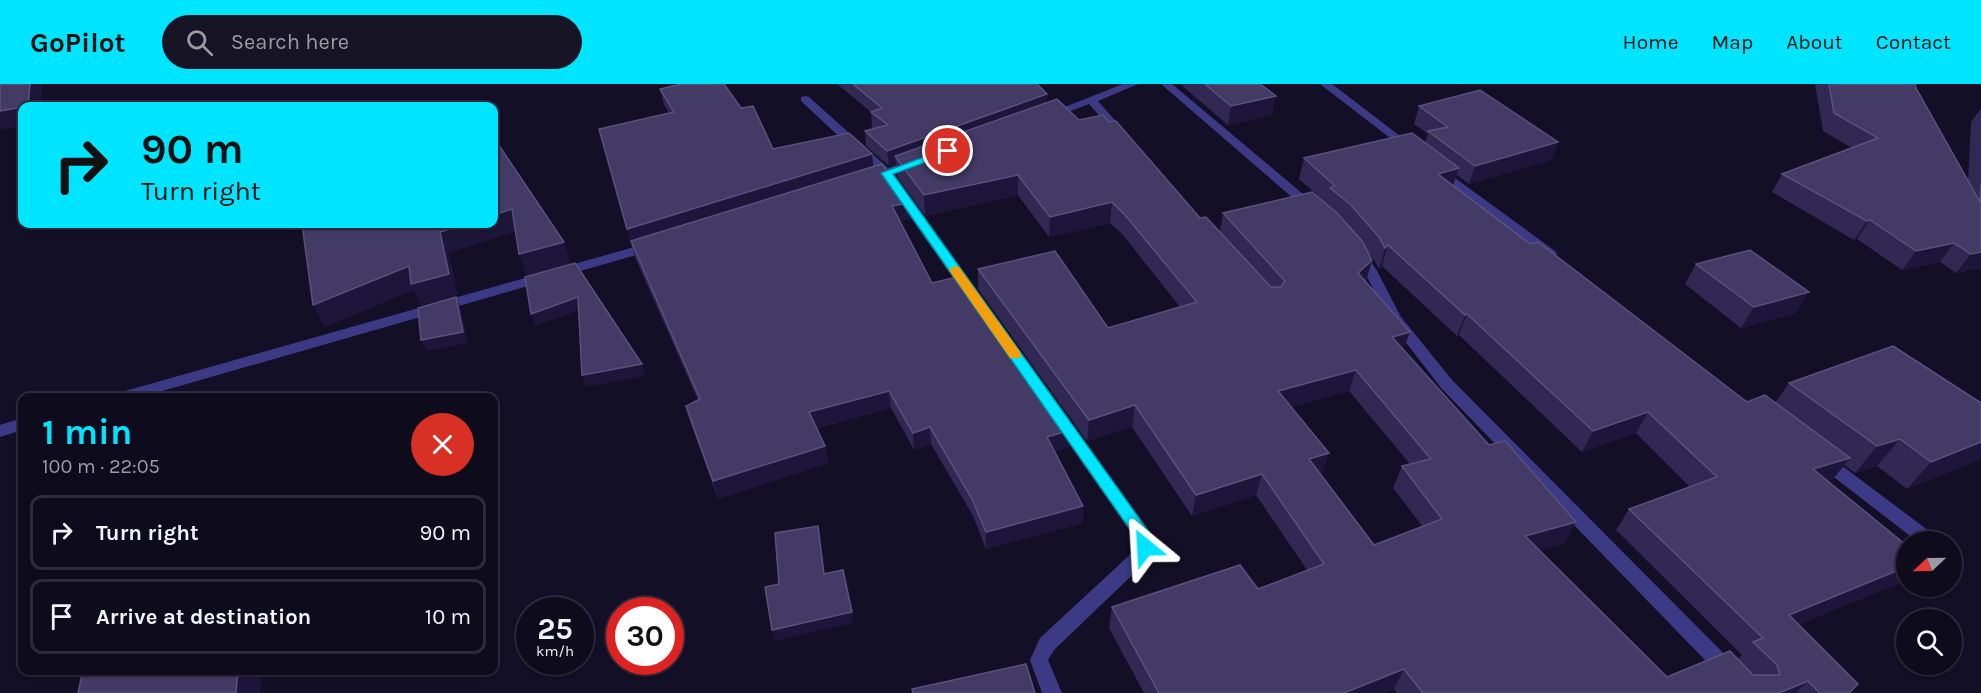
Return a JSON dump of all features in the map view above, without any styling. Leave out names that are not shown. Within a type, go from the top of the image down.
[{"type":"street","points":[[1037,119],[1133,84]]},
{"type":"street","points":[[1166,84],[1320,214]]},
{"type":"street","points":[[1325,84],[1562,263]]},
{"type":"street","points":[[805,99],[886,173],[981,307]]},
{"type":"street","points":[[1091,100],[1130,145]]},
{"type":"street","points":[[854,183],[929,158]]},
{"type":"street","points":[[136,393],[667,242]]},
{"type":"street","points":[[1351,244],[1364,259],[1393,317],[1422,357],[1466,406],[1750,693]]},
{"type":"street","points":[[1048,402],[1143,536],[1145,547],[1143,554],[1047,644],[1039,660],[1052,693]]},
{"type":"street","points":[[0,431],[18,425]]},
{"type":"street","points":[[1808,448],[1917,531]]},
{"type":"building","points":[[0,84],[30,84],[28,102],[18,102],[18,108],[0,111]]},
{"type":"building","points":[[681,84],[724,84],[741,108],[753,106],[773,149],[849,133],[872,154],[627,229],[599,129],[674,112],[660,89]]},
{"type":"building","points":[[853,84],[1037,84],[1047,94],[887,151],[865,131],[888,125],[871,112],[882,108]]},
{"type":"building","points":[[1205,84],[1260,84],[1276,96],[1231,106]]},
{"type":"building","points":[[1829,84],[1915,84],[1980,202],[1981,184],[1981,252],[1971,254],[1954,243],[1916,251],[1870,220],[1867,221],[1782,174],[1878,138],[1834,113]]},
{"type":"building","points":[[1480,90],[1558,142],[1475,166],[1428,131],[1448,127],[1419,106]]},
{"type":"building","points":[[1057,99],[1079,120],[1103,115],[1109,122],[1116,121],[1200,218],[1206,217],[1271,287],[1281,287],[1285,281],[1223,213],[1312,192],[1337,213],[1362,241],[1372,260],[1358,273],[1410,332],[1392,337],[1489,445],[1505,441],[1576,522],[1525,536],[1667,677],[1730,651],[1753,675],[1780,675],[1777,665],[1753,642],[1763,638],[1629,509],[1717,477],[1648,412],[1593,431],[1467,314],[1465,315],[1388,245],[1385,248],[1379,237],[1350,204],[1330,188],[1335,186],[1304,158],[1412,133],[1459,168],[1438,174],[1530,244],[1538,242],[1747,402],[1765,395],[1850,458],[1813,469],[1896,537],[1896,571],[1789,615],[1858,684],[1849,693],[1820,693],[1808,681],[1779,693],[1423,693],[1404,669],[1344,693],[1159,693],[1112,607],[1240,565],[1258,589],[1324,564],[1262,474],[1196,495],[1135,405],[1089,420],[978,269],[1055,251],[1108,328],[1197,302],[1112,202],[1050,217],[1018,175],[924,195],[895,156]],"holes":[[[1356,370],[1431,459],[1402,466],[1442,519],[1374,545],[1309,459],[1329,453],[1278,391]]]},
{"type":"building","points":[[498,144],[564,242],[519,254],[512,209],[498,214]]},
{"type":"building","points":[[882,164],[909,203],[892,206],[932,283],[961,276],[1070,430],[1047,437],[1083,506],[986,532],[972,499],[930,427],[913,433],[889,391],[809,412],[825,446],[713,481],[686,406],[700,399],[631,241]]},
{"type":"building","points":[[303,228],[454,228],[440,232],[449,274],[411,284],[409,266],[313,305]]},
{"type":"building","points":[[1750,250],[1809,292],[1754,307],[1696,264]]},
{"type":"building","points":[[575,263],[642,364],[582,375],[578,297],[531,314],[525,277]]},
{"type":"building","points":[[456,297],[463,332],[421,340],[418,308]]},
{"type":"building","points":[[1893,346],[1981,403],[1981,442],[1931,462],[1900,439],[1877,446],[1789,383]]},
{"type":"building","points":[[818,526],[824,574],[843,570],[852,612],[772,630],[765,587],[779,584],[775,533]]},
{"type":"building","points":[[1026,664],[1035,693],[913,693],[912,689]]},
{"type":"building","points":[[82,675],[238,675],[236,693],[78,693]]},
{"type":"slow traffic","points":[[955,270],[1015,355]]},
{"type":"route","points":[[948,151],[886,173],[1143,536],[1145,547]]}]
